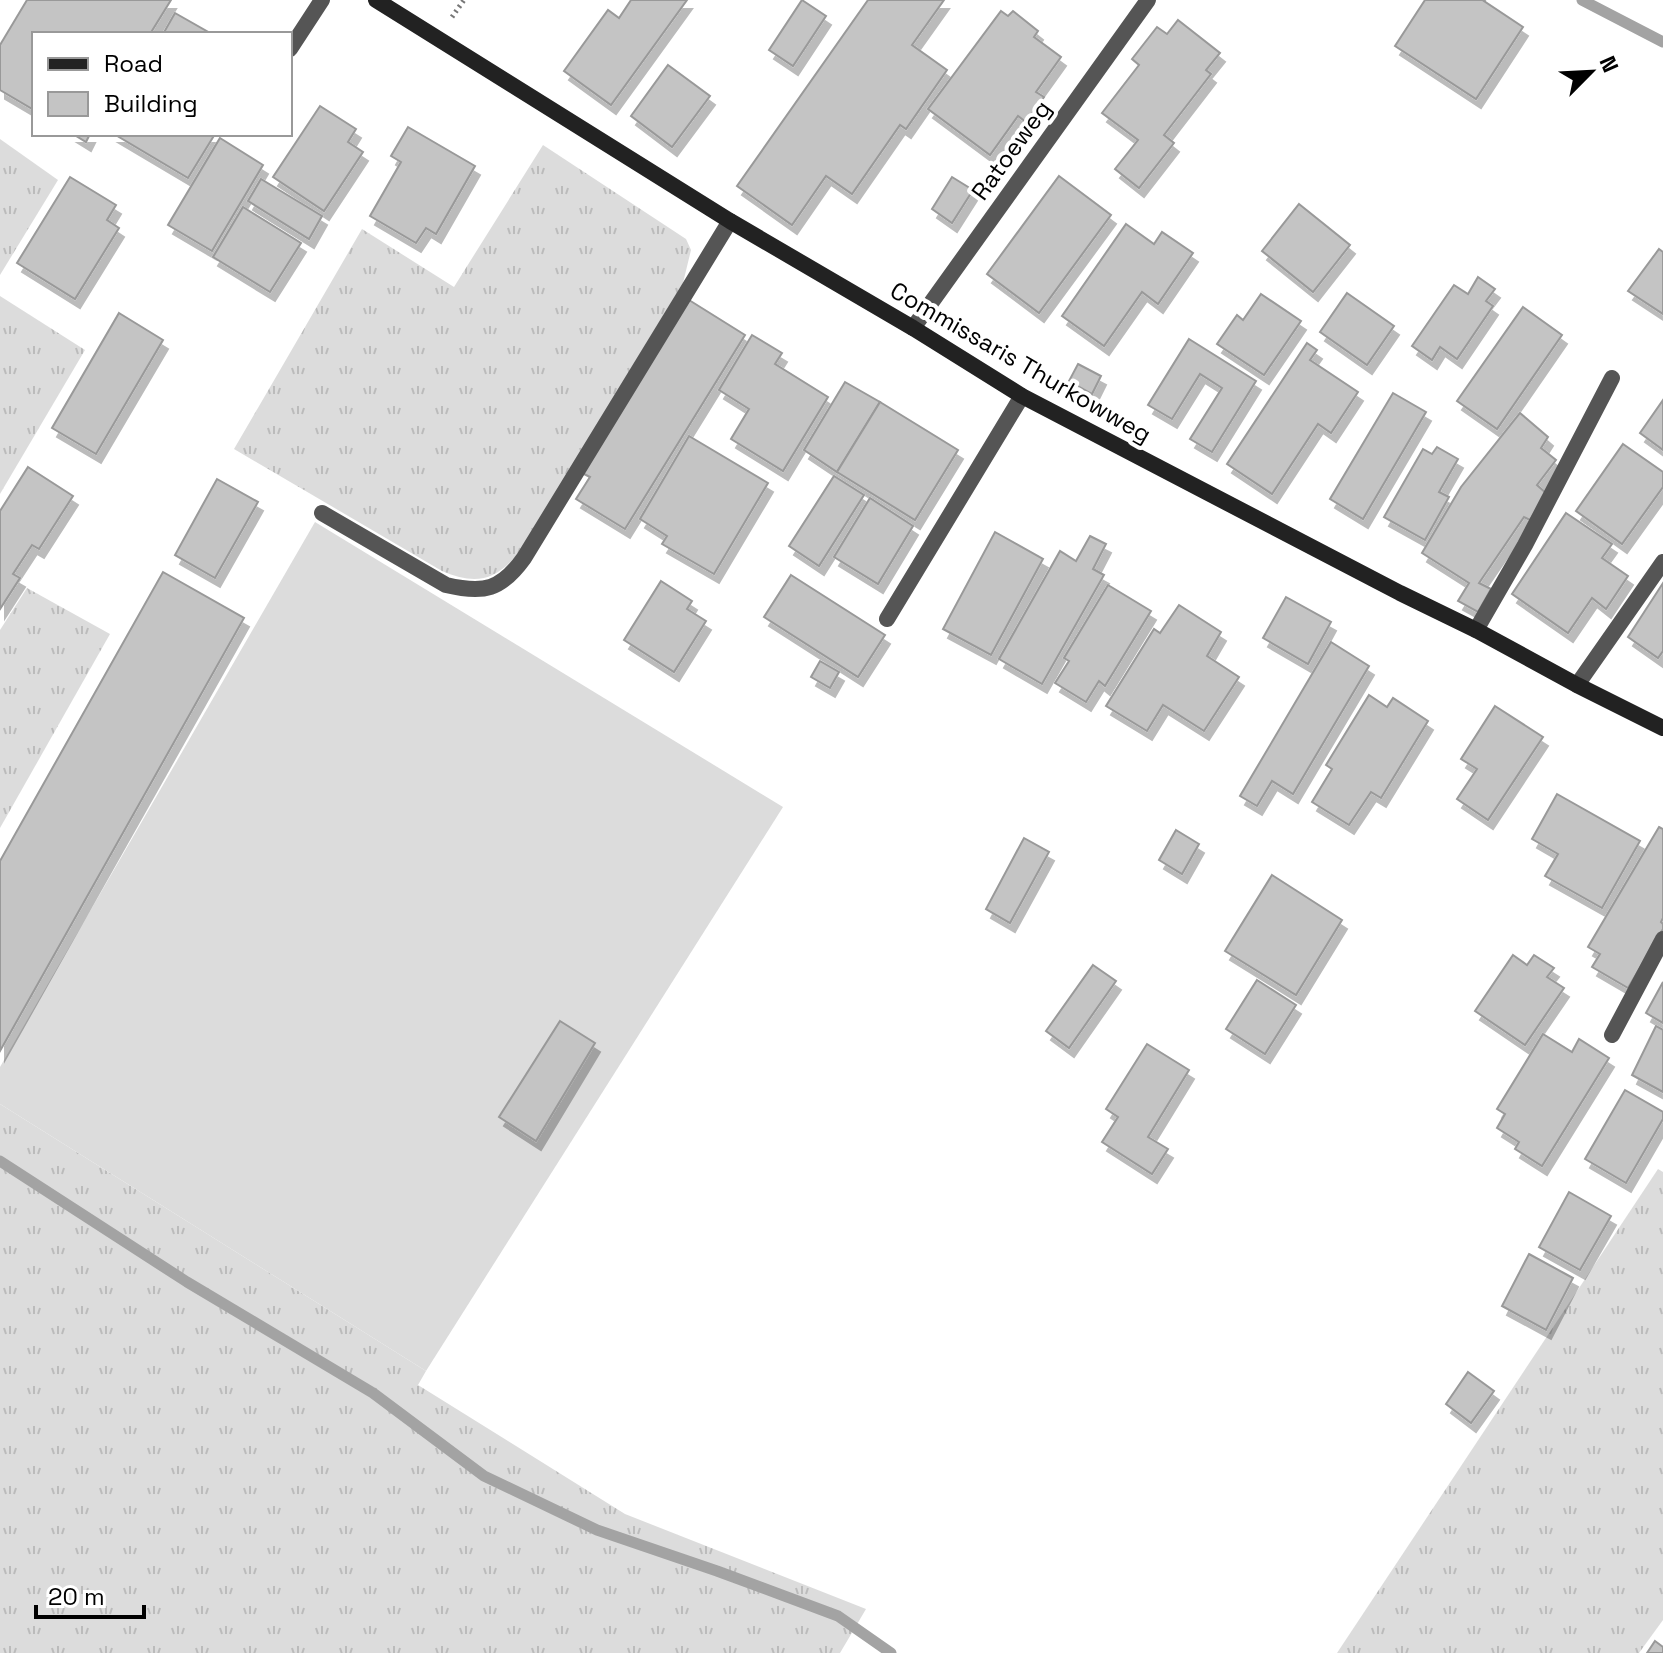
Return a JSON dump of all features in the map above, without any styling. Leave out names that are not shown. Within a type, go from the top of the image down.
[{"type":"main road","name":"Commissaris Thurkowweg","points":[[376,0],[730,221],[1022,396],[1663,728]]},
{"type":"street","points":[[292,46],[322,0]]},
{"type":"street","name":"Ratoeweg","points":[[913,328],[1148,0]]},
{"type":"street","points":[[322,513],[446,585],[482,589],[500,584],[524,558],[730,221]]},
{"type":"street","points":[[1476,630],[1525,545],[1612,378]]},
{"type":"street","points":[[887,619],[1022,396]]},
{"type":"street","points":[[1577,685],[1663,562]]},
{"type":"street","points":[[1612,1035],[1663,939]]},
{"type":"green space","points":[[0,139],[58,180],[0,275]]},
{"type":"green space","points":[[543,145],[686,239],[691,250],[683,283],[523,547],[497,573],[478,579],[455,576],[234,449],[362,229],[454,287]]},
{"type":"green space","points":[[0,296],[85,350],[0,494]]},
{"type":"green space","points":[[315,522],[783,807],[426,1371],[0,1104],[0,1067]]},
{"type":"green space","points":[[27,588],[110,634],[0,828],[0,630]]},
{"type":"green space","points":[[0,1104],[426,1371],[418,1385],[625,1514],[866,1609],[840,1653],[0,1653]]},
{"type":"green space","points":[[1658,1169],[1663,1172],[1663,1620],[1639,1653],[1337,1653]]},
{"type":"building","points":[[27,0],[171,0],[151,32],[32,32],[32,109],[0,90],[0,45]]},
{"type":"building","points":[[631,0],[687,0],[611,105],[564,71],[608,10],[619,18]]},
{"type":"building","points":[[802,0],[826,16],[793,66],[769,50]]},
{"type":"building","points":[[868,0],[944,0],[912,45],[947,70],[906,129],[900,125],[852,194],[826,176],[792,225],[737,186]]},
{"type":"building","points":[[1425,0],[1485,0],[1523,27],[1476,99],[1395,46]]},
{"type":"building","points":[[1001,11],[1008,16],[1013,11],[1038,31],[1034,37],[1061,57],[1036,92],[1044,97],[1026,122],[1018,116],[990,155],[928,109]]},
{"type":"building","points":[[175,13],[208,32],[164,32]]},
{"type":"building","points":[[1178,20],[1220,53],[1206,70],[1211,74],[1164,135],[1174,143],[1139,188],[1115,169],[1138,140],[1102,113],[1139,65],[1132,59],[1157,27],[1167,34]]},
{"type":"building","points":[[668,65],[710,96],[672,147],[631,116]]},
{"type":"building","points":[[320,106],[356,129],[348,142],[363,152],[324,211],[273,177]]},
{"type":"building","points":[[408,127],[475,166],[436,234],[426,228],[416,243],[370,216],[401,162],[391,156]]},
{"type":"building","points":[[117,136],[214,136],[188,178]]},
{"type":"building","points":[[220,138],[263,165],[212,251],[168,225]]},
{"type":"building","points":[[1059,176],[1111,215],[1039,313],[987,274]]},
{"type":"building","points":[[70,177],[116,205],[107,220],[119,228],[75,299],[17,263]]},
{"type":"building","points":[[952,177],[973,190],[952,223],[932,209]]},
{"type":"building","points":[[261,179],[322,216],[309,239],[248,201]]},
{"type":"building","points":[[1299,204],[1350,245],[1313,292],[1262,251]]},
{"type":"building","points":[[243,207],[301,243],[270,292],[213,257]]},
{"type":"building","points":[[1126,224],[1154,244],[1162,232],[1193,253],[1158,304],[1142,292],[1104,346],[1062,316]]},
{"type":"building","points":[[1659,249],[1663,252],[1663,314],[1628,291]]},
{"type":"building","points":[[1478,277],[1495,289],[1486,301],[1493,306],[1457,359],[1440,347],[1432,360],[1412,346],[1454,285],[1468,294]]},
{"type":"building","points":[[1347,293],[1394,326],[1367,365],[1320,332]]},
{"type":"building","points":[[1261,294],[1301,321],[1264,375],[1217,344],[1237,315],[1243,320]]},
{"type":"building","points":[[689,300],[745,335],[625,529],[576,499],[590,477],[582,473]]},
{"type":"building","points":[[1523,307],[1562,335],[1497,429],[1457,401]]},
{"type":"building","points":[[119,313],[163,340],[96,454],[52,428]]},
{"type":"building","points":[[752,335],[782,353],[775,364],[828,397],[783,471],[731,439],[749,409],[719,390]]},
{"type":"building","points":[[1189,339],[1256,381],[1212,452],[1190,439],[1222,388],[1200,374],[1172,419],[1148,405]]},
{"type":"building","points":[[1307,343],[1317,350],[1310,360],[1358,392],[1331,433],[1318,424],[1272,494],[1227,464]]},
{"type":"building","points":[[1078,364],[1101,376],[1092,394],[1069,381]]},
{"type":"building","points":[[845,382],[880,402],[837,472],[804,450]]},
{"type":"building","points":[[1393,393],[1426,412],[1363,519],[1330,499]]},
{"type":"building","points":[[1663,400],[1663,450],[1640,433]]},
{"type":"building","points":[[880,402],[958,450],[915,520],[837,472]]},
{"type":"building","points":[[1520,413],[1548,437],[1541,448],[1556,460],[1537,485],[1547,494],[1530,520],[1524,517],[1479,583],[1491,589],[1478,612],[1458,601],[1469,583],[1422,553],[1461,487]]},
{"type":"building","points":[[689,436],[768,483],[714,574],[662,544],[667,536],[640,519]]},
{"type":"building","points":[[1623,444],[1663,472],[1663,487],[1622,544],[1576,511]]},
{"type":"building","points":[[1437,447],[1458,459],[1439,492],[1449,497],[1425,540],[1384,517],[1423,449],[1432,454]]},
{"type":"building","points":[[28,467],[73,496],[39,549],[32,545],[13,574],[20,578],[0,609],[0,511]]},
{"type":"building","points":[[834,476],[864,495],[819,566],[789,546]]},
{"type":"building","points":[[217,479],[258,502],[215,578],[175,555]]},
{"type":"building","points":[[870,498],[913,526],[878,584],[834,557]]},
{"type":"building","points":[[1566,513],[1612,544],[1602,558],[1628,576],[1606,609],[1592,598],[1568,633],[1512,594]]},
{"type":"building","points":[[995,532],[1043,559],[991,655],[943,629]]},
{"type":"building","points":[[1090,536],[1106,544],[1093,569],[1104,575],[1042,684],[999,659],[1060,551],[1076,561]]},
{"type":"building","points":[[163,572],[244,618],[0,1051],[0,861]]},
{"type":"building","points":[[791,575],[885,635],[858,677],[764,617]]},
{"type":"building","points":[[661,581],[692,601],[687,609],[706,621],[674,672],[624,640]]},
{"type":"building","points":[[1663,583],[1663,651],[1658,658],[1628,637]]},
{"type":"building","points":[[1108,585],[1151,611],[1105,686],[1099,681],[1086,702],[1055,683],[1069,661],[1064,658]]},
{"type":"building","points":[[1286,597],[1331,622],[1308,664],[1263,638]]},
{"type":"building","points":[[1179,605],[1221,632],[1207,656],[1239,677],[1204,731],[1163,705],[1147,731],[1106,706],[1154,629],[1160,633]]},
{"type":"building","points":[[1331,642],[1369,666],[1293,794],[1272,781],[1257,806],[1240,796]]},
{"type":"building","points":[[820,661],[839,672],[830,688],[811,677]]},
{"type":"building","points":[[1369,695],[1387,707],[1393,698],[1428,721],[1381,798],[1371,792],[1349,825],[1312,802],[1332,769],[1326,765]]},
{"type":"building","points":[[1495,706],[1543,737],[1488,820],[1457,799],[1477,769],[1461,759]]},
{"type":"building","points":[[1557,794],[1640,841],[1602,908],[1545,876],[1558,854],[1532,839]]},
{"type":"building","points":[[1659,827],[1663,829],[1663,929],[1628,988],[1592,967],[1600,954],[1588,947]]},
{"type":"building","points":[[1176,830],[1199,844],[1182,874],[1159,860]]},
{"type":"building","points":[[1024,838],[1049,852],[1010,923],[986,909]]},
{"type":"building","points":[[1272,875],[1342,920],[1296,995],[1225,951]]},
{"type":"building","points":[[1513,955],[1527,965],[1534,955],[1554,968],[1547,977],[1564,988],[1525,1045],[1475,1011]]},
{"type":"building","points":[[1093,965],[1116,981],[1069,1048],[1046,1031]]},
{"type":"building","points":[[1257,980],[1296,1005],[1265,1054],[1226,1029]]},
{"type":"building","points":[[1663,982],[1663,1023],[1646,1013]]},
{"type":"building","points":[[560,1021],[595,1043],[536,1141],[499,1117]]},
{"type":"building","points":[[1656,1026],[1663,1030],[1663,1092],[1632,1075]]},
{"type":"building","points":[[1543,1034],[1572,1052],[1579,1039],[1609,1058],[1542,1166],[1515,1149],[1519,1142],[1497,1128],[1505,1114],[1497,1109]]},
{"type":"building","points":[[1147,1044],[1189,1070],[1148,1137],[1168,1149],[1152,1174],[1102,1142],[1118,1117],[1106,1109]]},
{"type":"building","points":[[1625,1090],[1663,1112],[1663,1119],[1626,1183],[1585,1159]]},
{"type":"building","points":[[1569,1192],[1611,1216],[1580,1270],[1539,1247]]},
{"type":"building","points":[[1529,1254],[1573,1278],[1546,1330],[1502,1306]]},
{"type":"building","points":[[1468,1372],[1494,1391],[1471,1423],[1446,1404]]},
{"type":"building","points":[[1655,1641],[1663,1647],[1663,1653],[1647,1653]]},
{"type":"waterway","points":[[1582,0],[1663,42]]},
{"type":"waterway","points":[[0,1161],[187,1282],[373,1393],[484,1476],[597,1530],[838,1616],[891,1653]]}]
